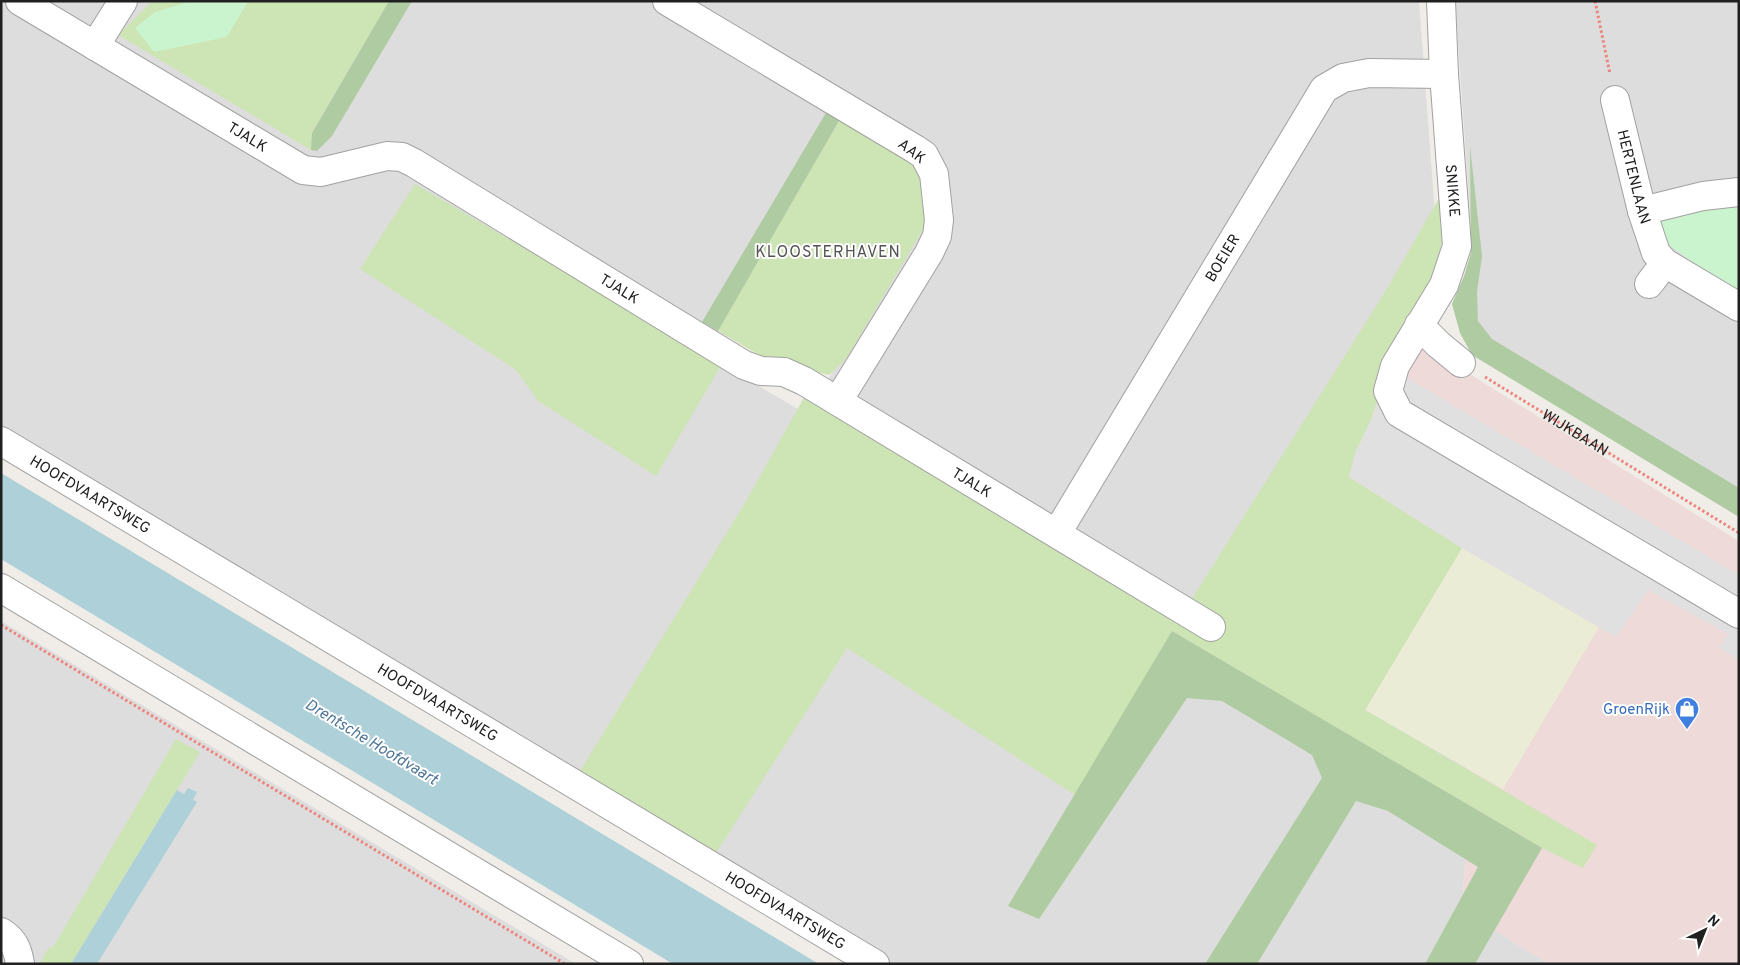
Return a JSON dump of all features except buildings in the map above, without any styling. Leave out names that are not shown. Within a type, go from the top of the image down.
[{"type":"street","name":"TJALK","points":[[20,1],[302,170],[321,172],[387,156],[402,157],[744,365],[761,371],[784,372],[804,381],[1211,627]]},
{"type":"street","points":[[95,46],[123,1]]},
{"type":"street","name":"AAK","points":[[667,1],[915,149],[924,156],[934,174],[940,220],[937,236],[929,253],[838,401]]},
{"type":"street","name":"SNIKKE","points":[[1441,1],[1444,74],[1457,246],[1444,285],[1396,366],[1388,391],[1399,412],[1739,614]]},
{"type":"street","name":"BOEIER","points":[[1057,533],[1324,89],[1343,78],[1369,73],[1444,74]]},
{"type":"street","name":"HERTENLAAN","points":[[1616,100],[1642,211],[1656,253],[1657,274],[1739,307]]},
{"type":"street","points":[[1642,211],[1703,196],[1739,192]]},
{"type":"street","points":[[1419,325],[1461,363]]},
{"type":"street","name":"HOOFDVAARTSWEG","points":[[1,441],[874,964]]},
{"type":"street","points":[[1,588],[629,964]]},
{"type":"street","points":[[1,932],[10,938],[18,952],[20,964]]},
{"type":"path","points":[[1595,1],[1616,100]]},
{"type":"path","name":"WIJKBAAN","points":[[1461,363],[1739,533]]},
{"type":"path","points":[[1,625],[565,964]]},
{"type":"shaded area","points":[[1,1],[1419,1],[1437,241],[1387,323],[1471,762],[1462,910],[1549,964],[888,964],[1,438]],"holes":[[[837,127],[915,228],[814,404],[803,412],[706,355]]]},
{"type":"shaded area","points":[[1455,1],[1739,1],[1739,509],[1480,352]]},
{"type":"shaded area","points":[[1387,323],[1739,541],[1739,964],[1549,964],[1462,910],[1471,762],[1197,627]]},
{"type":"shaded area","points":[[1384,364],[1739,575],[1739,660],[1719,648],[1728,634],[1648,590],[1616,637],[1462,548],[1349,477],[1355,453],[1371,420],[1382,389]]},
{"type":"shaded area","points":[[1,621],[576,964],[1,964]]},
{"type":"green space","points":[[152,1],[389,1],[312,132],[311,150],[118,35]]},
{"type":"green space","points":[[191,1],[243,1],[247,3],[227,37],[154,52],[135,28],[155,12]]},
{"type":"green space","points":[[389,1],[412,1],[332,136],[317,151],[311,150],[312,133]]},
{"type":"green space","points":[[827,111],[840,119],[718,331],[702,322]]},
{"type":"green space","points":[[840,119],[901,154],[917,169],[924,198],[925,226],[846,359],[829,375],[768,360],[718,331]]},
{"type":"green space","points":[[1470,146],[1482,256],[1477,292],[1478,321],[1492,339],[1739,488],[1739,517],[1472,355],[1460,333],[1452,304],[1471,253]]},
{"type":"green space","points":[[415,184],[722,364],[656,476],[538,401],[516,370],[360,269]]},
{"type":"green space","points":[[1439,198],[1442,242],[1434,273],[1399,339],[1349,477],[1462,548],[1365,710],[1597,845],[1583,868],[1542,848],[1172,631],[1075,795],[847,648],[716,853],[580,771],[745,503],[806,394],[1178,621],[1388,287]]},
{"type":"green space","points":[[1739,204],[1739,290],[1697,265],[1670,246],[1663,233],[1661,216]]},
{"type":"green space","points":[[1462,548],[1599,627],[1503,789],[1365,710]]},
{"type":"green space","points":[[1172,631],[1542,848],[1475,964],[1425,964],[1478,867],[1388,811],[1356,801],[1257,964],[1205,964],[1322,778],[1312,755],[1222,701],[1187,698],[1039,919],[1008,906]]},
{"type":"green space","points":[[176,739],[200,752],[71,964],[39,964],[49,947],[52,949]]},
{"type":"water","name":"Drentsche Hoofdvaart","points":[[1,473],[819,964],[673,964],[1,559]]},
{"type":"water","points":[[188,788],[197,792],[193,800],[197,802],[97,964],[71,964],[177,790],[184,794]]},
{"type":"place","name":"GroenRijk","points":[[1687,730]]},
{"type":"district","name":"KLOOSTERHAVEN","points":[[828,251]]}]
